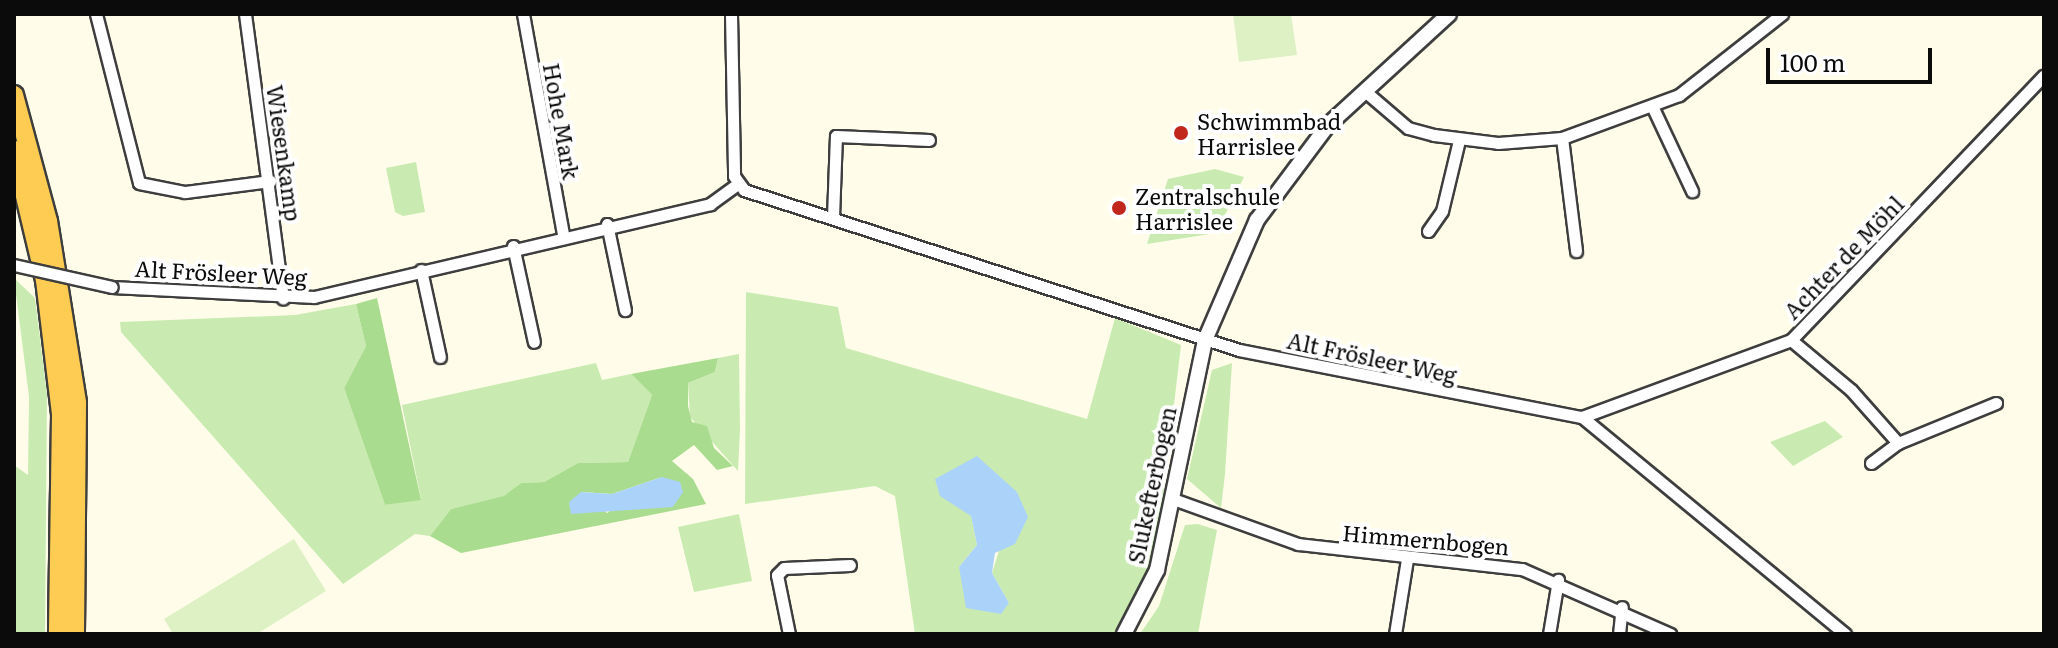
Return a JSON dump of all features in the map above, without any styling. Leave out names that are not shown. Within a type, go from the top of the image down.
[{"type":"highway","points":[[14,95],[54,250],[77,403],[75,634]]},
{"type":"highway","points":[[14,150],[45,280],[61,415],[58,634]]},
{"type":"street","points":[[96,14],[139,183],[185,192],[270,181]]},
{"type":"street","name":"Wiesenkamp","points":[[245,14],[270,181],[283,298]]},
{"type":"street","name":"Hohe Mark","points":[[523,14],[563,234]]},
{"type":"street","points":[[731,14],[738,184]]},
{"type":"street","points":[[731,28],[741,14]]},
{"type":"street","name":"Slukefterbogen","points":[[1124,634],[1157,570],[1205,340],[1225,283],[1289,170],[1449,14]]},
{"type":"street","points":[[1367,93],[1408,128],[1459,140],[1562,138],[1653,108],[1705,80],[1782,14]]},
{"type":"street","name":"Achter de Möhl","points":[[1582,417],[1791,340],[2044,75]]},
{"type":"street","points":[[1653,108],[1692,191]]},
{"type":"street","points":[[833,217],[836,136],[929,140]]},
{"type":"street","points":[[1562,138],[1576,251]]},
{"type":"street","points":[[1428,231],[1442,211],[1459,140]]},
{"type":"street","name":"Alt Frösleer Weg","points":[[14,265],[112,287],[283,298],[348,291],[513,246],[710,204],[738,184],[1205,340],[1582,417],[1845,634]]},
{"type":"street","points":[[607,224],[625,310]]},
{"type":"street","points":[[513,246],[534,342]]},
{"type":"street","points":[[421,270],[440,357]]},
{"type":"street","points":[[1791,340],[1851,390],[1898,443]]},
{"type":"street","points":[[1871,463],[1898,443],[1996,403]]},
{"type":"street","name":"Himmernbogen","points":[[1173,499],[1298,544],[1407,559],[1489,563],[1558,580],[1622,607],[1670,634]]},
{"type":"street","points":[[1395,634],[1407,559]]},
{"type":"street","points":[[789,634],[777,575],[784,568],[850,565]]},
{"type":"street","points":[[1549,634],[1558,580]]},
{"type":"street","points":[[1619,634],[1622,607]]},
{"type":"green space","points":[[1233,14],[1291,14],[1297,55],[1239,62]]},
{"type":"green space","points":[[416,162],[425,212],[403,216],[395,212],[386,168]]},
{"type":"green space","points":[[1215,169],[1244,177],[1216,233],[1147,244],[1168,179]]},
{"type":"green space","points":[[14,278],[35,298],[47,395],[45,634],[14,634],[14,465],[28,475],[29,397]]},
{"type":"green space","points":[[746,292],[838,307],[846,348],[1087,419],[1115,318],[1181,345],[1162,507],[1144,587],[1115,634],[915,634],[895,496],[875,486],[745,504]],"holes":[[[995,479],[1017,492],[992,573],[1009,603],[959,567],[977,545],[971,516]]]},
{"type":"green space","points":[[377,298],[421,500],[385,505],[344,388],[366,346],[356,304]]},
{"type":"green space","points":[[356,304],[366,346],[344,388],[385,505],[421,499],[402,405],[596,363],[602,380],[631,374],[652,395],[628,462],[578,463],[544,482],[521,483],[504,497],[451,509],[430,536],[415,534],[343,584],[121,332],[120,322],[295,315]]},
{"type":"green space","points":[[739,354],[738,471],[690,417],[688,383],[715,372],[718,358]]},
{"type":"green space","points":[[718,358],[715,372],[688,383],[688,406],[692,422],[707,426],[714,448],[733,466],[717,470],[694,445],[672,461],[693,479],[706,504],[461,553],[430,536],[451,509],[504,496],[521,483],[544,482],[578,463],[628,462],[652,395],[631,374]],"holes":[[[662,477],[607,513],[581,492],[612,494]]]},
{"type":"green space","points":[[1232,363],[1221,508],[1187,479],[1212,370]]},
{"type":"green space","points":[[1825,421],[1843,437],[1793,466],[1770,442]]},
{"type":"green space","points":[[739,514],[752,581],[694,592],[678,527]]},
{"type":"green space","points":[[1198,524],[1217,530],[1198,634],[1140,634],[1159,606],[1185,525]]},
{"type":"green space","points":[[294,539],[326,591],[257,634],[173,634],[164,619]]},
{"type":"water","points":[[977,456],[1017,492],[1028,517],[1015,544],[995,553],[992,573],[1009,603],[1001,614],[966,608],[959,567],[977,545],[971,516],[940,496],[935,479]]},
{"type":"water","points":[[662,477],[680,482],[683,492],[673,507],[571,514],[569,502],[581,492],[612,494]]},
{"type":"place","name":"Schwimmbad Harrislee","points":[[1181,133]]},
{"type":"place","name":"Zentralschule Harrislee","points":[[1119,208]]}]
